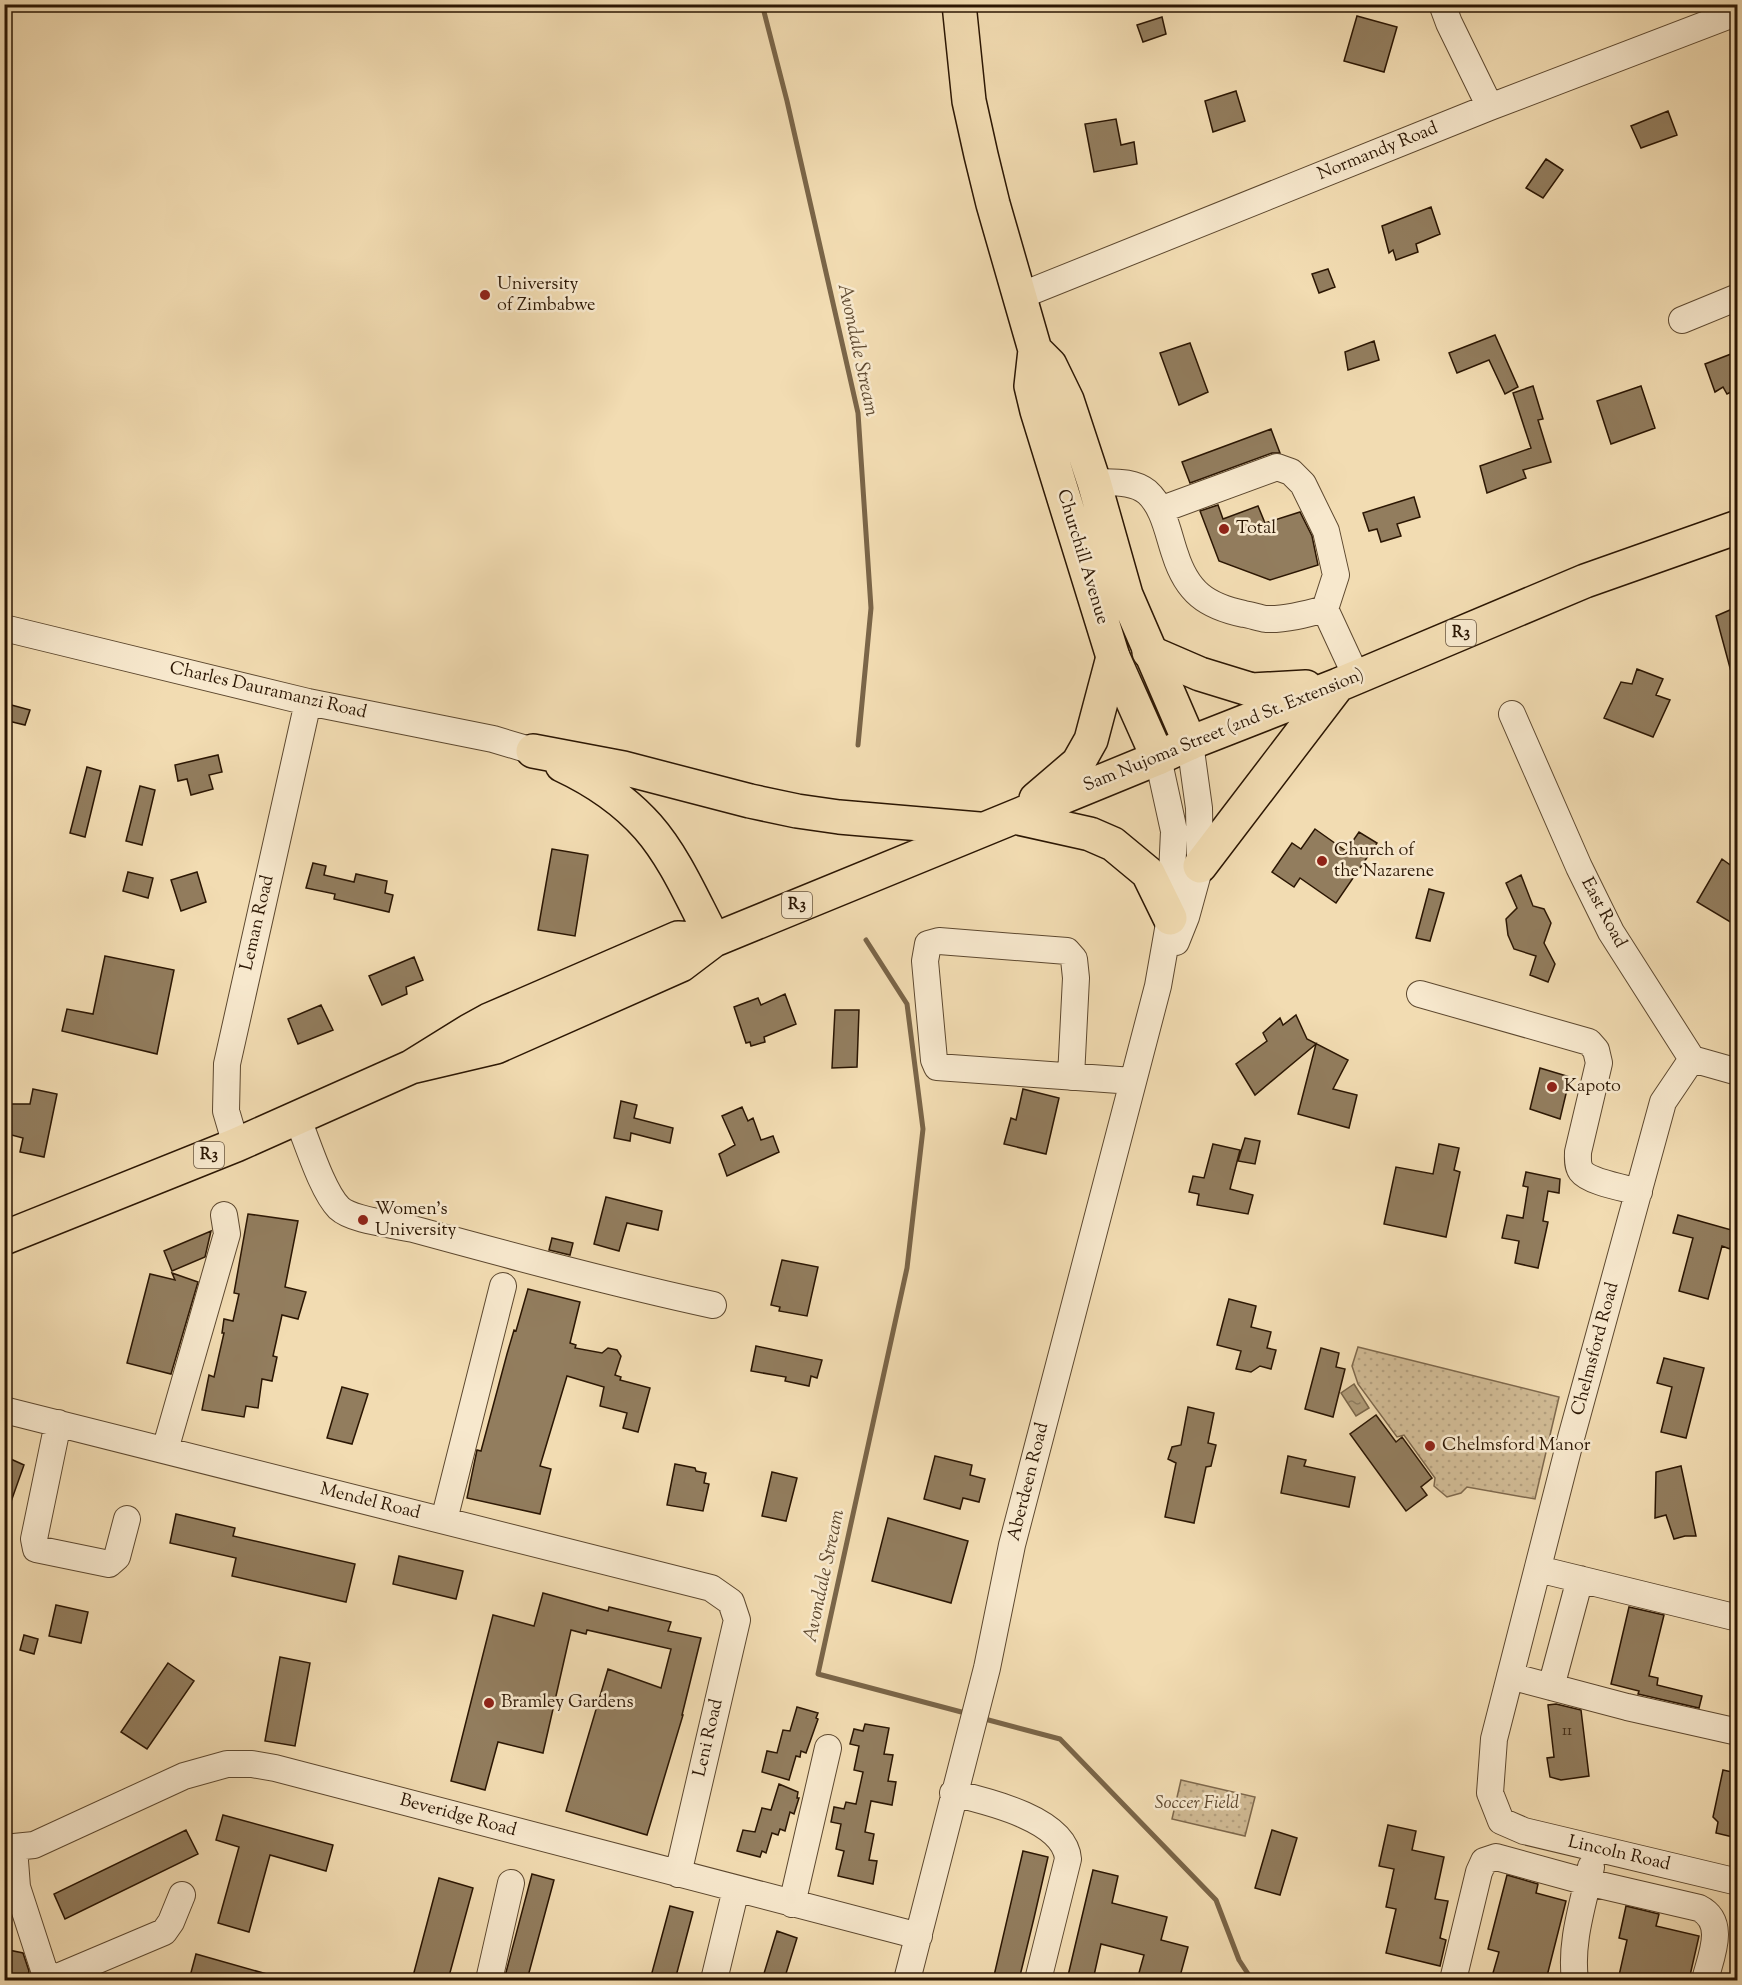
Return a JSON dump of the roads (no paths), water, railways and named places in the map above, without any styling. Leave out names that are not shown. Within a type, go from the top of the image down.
[{"type":"main road","name":"Churchill Avenue","points":[[959,4],[962,44],[972,112],[993,204],[1035,350],[1031,386],[1037,411],[1113,657],[1158,758]]},
{"type":"main road","name":"Churchill Avenue","points":[[1035,350],[1050,365],[1067,400],[1094,482],[1125,595],[1190,743]]},
{"type":"main road","name":"Sam Nujoma Street (2nd St. Extension)","points":[[4,1238],[297,1118],[411,1067],[489,1020],[678,938],[714,940],[1585,581],[1737,527]]},
{"type":"main road","points":[[1149,652],[1229,685],[1252,690],[1347,681]]},
{"type":"main road","points":[[1014,818],[1078,763],[1091,740],[1113,657]]},
{"type":"main road","points":[[1200,866],[1347,681]]},
{"type":"main road","points":[[533,751],[623,768],[797,811],[839,817],[982,829]]},
{"type":"main road","points":[[533,751],[604,788],[627,806],[649,828],[680,877],[714,940]]},
{"type":"main road","points":[[1014,818],[1090,834],[1113,844],[1148,873],[1170,918]]},
{"type":"street","points":[[1442,4],[1490,107]]},
{"type":"street","name":"Normandy Road","points":[[1020,296],[1490,107],[1737,12]]},
{"type":"street","points":[[1682,320],[1737,297]]},
{"type":"street","points":[[1160,510],[1277,467],[1291,472],[1303,484],[1326,531],[1336,575],[1325,609],[1347,681]]},
{"type":"street","points":[[1094,482],[1127,484],[1148,493],[1160,510],[1180,568],[1192,587],[1207,602],[1235,612],[1266,619],[1302,615],[1325,609]]},
{"type":"street","name":"Charles Dauramanzi Road","points":[[4,628],[308,702],[494,739],[533,751]]},
{"type":"street","name":"Leman Road","points":[[236,1144],[226,1111],[227,1064],[308,702]]},
{"type":"street","name":"East Road","points":[[1512,714],[1579,867],[1611,932],[1692,1059]]},
{"type":"street","name":"Aberdeen Road","points":[[1158,986],[1186,918],[1200,866],[1199,808],[1190,743]]},
{"type":"street","name":"Aberdeen Road","points":[[907,1980],[987,1668],[1012,1545],[1158,986],[1170,918],[1174,831],[1158,758]]},
{"type":"street","points":[[1071,1077],[1076,978],[1074,960],[1067,951],[939,941],[928,944],[925,961],[934,1060],[937,1067],[1071,1077],[1132,1081]]},
{"type":"street","points":[[1420,994],[1589,1042],[1596,1050],[1599,1062],[1578,1152],[1578,1163],[1581,1171],[1590,1179],[1639,1192]]},
{"type":"street","points":[[1692,1059],[1737,1072]]},
{"type":"street","name":"Chelmsford Road","points":[[1501,1821],[1490,1793],[1494,1739],[1574,1427],[1663,1102],[1692,1059]]},
{"type":"street","points":[[297,1118],[330,1198],[341,1210],[587,1276],[713,1305]]},
{"type":"street","points":[[165,1450],[227,1234],[224,1215]]},
{"type":"street","points":[[444,1520],[503,1286]]},
{"type":"street","name":"Mendel Road","points":[[4,1410],[711,1588],[731,1602]]},
{"type":"street","points":[[58,1423],[34,1539],[36,1549],[109,1564],[117,1557],[127,1519]]},
{"type":"street","points":[[1538,1569],[1737,1618]]},
{"type":"street","points":[[1551,1687],[1580,1579]]},
{"type":"street","name":"Leni Road","points":[[678,1874],[737,1620],[731,1602]]},
{"type":"street","points":[[1510,1676],[1638,1710],[1737,1732]]},
{"type":"street","points":[[792,1904],[828,1748]]},
{"type":"street","name":"Beveridge Road","points":[[9,1848],[34,1845],[184,1776],[227,1764],[252,1764],[275,1768],[919,1936]]},
{"type":"street","points":[[955,1788],[1022,1813],[1064,1844],[1068,1859],[1038,1980]]},
{"type":"street","name":"Lincoln Road","points":[[1501,1821],[1524,1831],[1737,1882]]},
{"type":"street","points":[[9,1848],[17,1887],[44,1970],[52,1977],[60,1976],[164,1932],[171,1922],[182,1895]]},
{"type":"street","points":[[1575,1980],[1573,1962],[1575,1942],[1594,1849]]},
{"type":"street","points":[[1453,1980],[1479,1872],[1484,1861],[1496,1857],[1587,1882],[1699,1908],[1707,1912],[1713,1919],[1716,1931],[1705,1980]]},
{"type":"street","points":[[489,1980],[511,1883]]},
{"type":"street","points":[[714,1980],[736,1889]]},
{"type":"water","points":[[1354,1384],[1369,1408],[1356,1416],[1341,1393]]},
{"type":"waterway","name":"Avondale Stream","points":[[762,4],[787,101],[858,413],[871,608],[858,745]]},
{"type":"waterway","name":"Avondale Stream","points":[[866,940],[907,1004],[923,1129],[907,1268],[818,1674],[969,1714]]},
{"type":"waterway","name":"Avondale Stream","points":[[981,1718],[1060,1739],[1216,1900],[1239,1960],[1252,1980]]},
{"type":"place","name":"University of Zimbabwe","points":[[485,295]]},
{"type":"place","name":"Total","points":[[1224,529]]},
{"type":"place","name":"Church of the Nazarene","points":[[1322,861]]},
{"type":"place","name":"Kapoto","points":[[1552,1087]]},
{"type":"place","name":"Women's University","points":[[363,1220]]},
{"type":"place","name":"Chelmsford Manor","points":[[1430,1446]]},
{"type":"place","name":"Bramley Gardens","points":[[489,1703]]},
{"type":"park label","name":"Soccer Field","points":[[1197,1804]]}]
